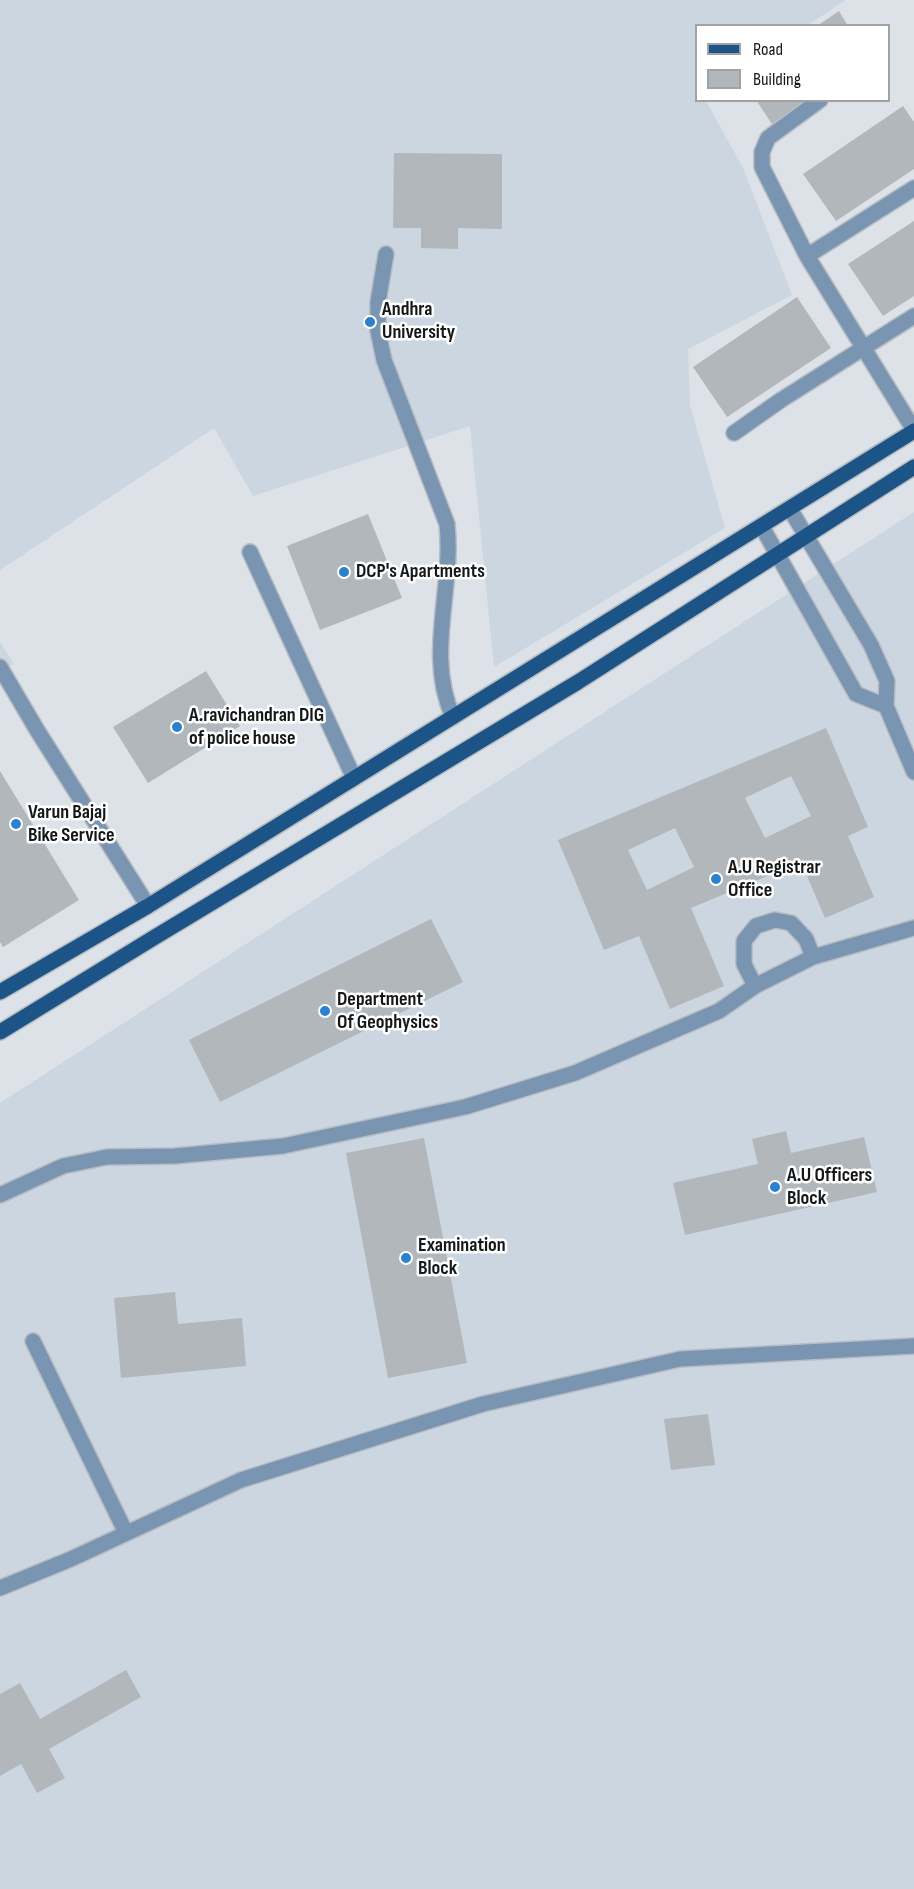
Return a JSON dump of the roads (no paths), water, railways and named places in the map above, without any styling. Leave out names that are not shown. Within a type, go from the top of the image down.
[{"type":"main road","points":[[0,992],[148,906],[762,527],[914,430]]},
{"type":"main road","points":[[0,1032],[578,682],[914,466]]},
{"type":"street","points":[[817,102],[768,138],[762,152],[762,167],[807,256],[914,430]]},
{"type":"street","points":[[807,256],[914,188]]},
{"type":"street","points":[[386,254],[378,302],[378,331],[384,360],[447,524],[448,581],[441,625],[440,675],[446,701],[453,717]]},
{"type":"street","points":[[734,433],[781,400],[914,316]]},
{"type":"street","points":[[790,509],[871,645],[887,681],[886,706],[914,772]]},
{"type":"street","points":[[762,527],[856,694],[886,706]]},
{"type":"street","points":[[250,552],[354,778]]},
{"type":"street","points":[[0,667],[148,906]]},
{"type":"street","points":[[755,986],[744,964],[744,941],[756,926],[775,920],[791,922],[806,939],[813,957]]},
{"type":"street","points":[[0,1195],[63,1166],[85,1161],[107,1157],[174,1156],[283,1146],[465,1107],[575,1073],[719,1011],[755,986],[813,957],[914,928]]},
{"type":"street","points":[[33,1341],[126,1533]]},
{"type":"street","points":[[0,1588],[71,1559],[241,1480],[483,1404],[680,1359],[914,1346]]},
{"type":"place","name":"Andhra University","points":[[370,322]]},
{"type":"place","name":"DCP's Apartments","points":[[344,572]]},
{"type":"place","name":"A.ravichandran DIG of police house","points":[[177,727]]},
{"type":"place","name":"Varun Bajaj Bike Service","points":[[16,824]]},
{"type":"place","name":"A.U Registrar Office","points":[[716,879]]},
{"type":"place","name":"Department Of Geophysics","points":[[325,1011]]},
{"type":"place","name":"A.U Officers Block","points":[[775,1187]]},
{"type":"place","name":"Examination Block","points":[[406,1258]]}]
